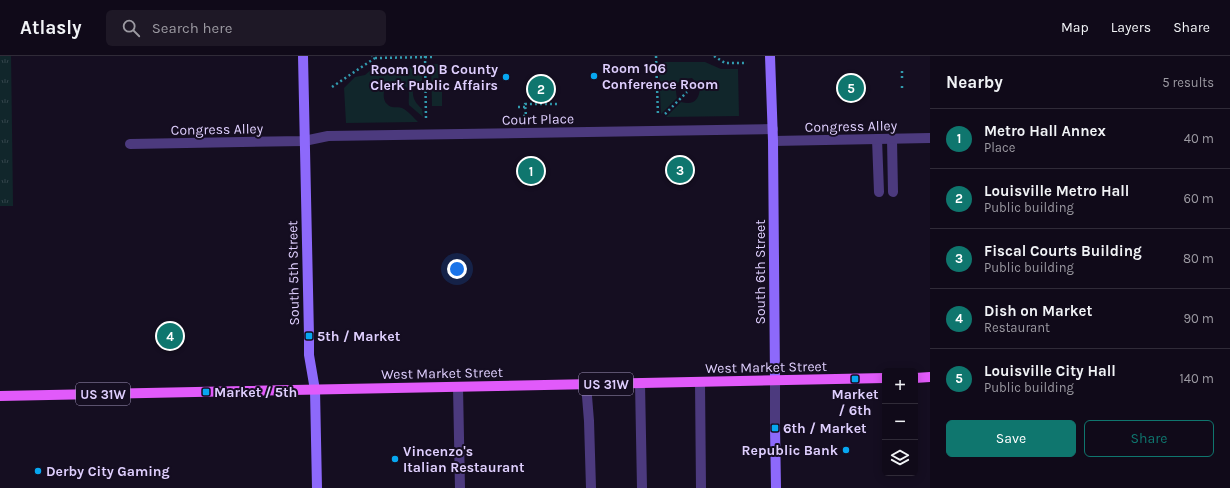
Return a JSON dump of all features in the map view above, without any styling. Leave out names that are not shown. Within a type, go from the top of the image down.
[{"type":"main road","name":"West Market Street","points":[[0,396],[882,378]]},
{"type":"main road","points":[[918,378],[930,378]]},
{"type":"street","name":"South 5th Street","points":[[303,56],[309,355],[315,390],[317,488]]},
{"type":"street","name":"South 6th Street","points":[[770,56],[773,129],[776,488]]},
{"type":"street","name":"Court Place","points":[[304,141],[328,136],[659,126],[773,129]]},
{"type":"street","name":"Congress Alley","points":[[773,141],[930,138]]},
{"type":"street","points":[[877,139],[879,192]]},
{"type":"street","points":[[892,139],[893,192]]},
{"type":"street","name":"Congress Alley","points":[[130,144],[304,141]]},
{"type":"street","points":[[700,382],[701,488]]},
{"type":"street","points":[[640,383],[642,488]]},
{"type":"street","points":[[586,384],[589,421],[591,488]]},
{"type":"street","points":[[458,387],[460,488]]},
{"type":"path","points":[[425,56],[426,134]]},
{"type":"path","points":[[656,56],[659,126]]},
{"type":"path","points":[[714,56],[725,63],[747,63]]},
{"type":"path","points":[[332,87],[374,57],[433,57]]},
{"type":"path","points":[[902,71],[902,78]]},
{"type":"path","points":[[659,126],[687,92]]},
{"type":"path","points":[[518,107],[526,107],[526,104],[559,104]]},
{"type":"path","points":[[523,116],[526,116],[526,107]]},
{"type":"green space","points":[[0,56],[11,56],[13,206],[0,206]]},
{"type":"green space","points":[[664,62],[705,62],[721,69],[738,69],[739,116],[666,117],[681,102],[693,102],[699,95],[700,86],[692,78],[680,81],[678,83],[676,86],[677,98],[661,114],[659,69],[660,65]]},
{"type":"green space","points":[[431,64],[438,64],[439,90],[442,90],[442,106],[432,106]]},
{"type":"green space","points":[[417,67],[422,69],[422,80],[413,89],[413,96],[416,103],[422,109],[423,117],[409,105],[409,92],[402,84],[393,82],[388,84],[384,91],[384,100],[389,106],[404,109],[418,122],[346,123],[344,88],[355,77],[365,75],[372,69]]},
{"type":"place","name":"Room 106 Conference Room","points":[[594,76]]},
{"type":"place","name":"Room 100 B County Clerk Public Affairs","points":[[506,77]]},
{"type":"place","name":"Louisville City Hall","points":[[851,88]]},
{"type":"place","name":"Louisville Metro Hall","points":[[541,89]]},
{"type":"place","name":"Fiscal Courts Building","points":[[680,170]]},
{"type":"place","name":"Metro Hall Annex","points":[[531,171]]},
{"type":"place","name":"Dish on Market","points":[[170,336]]},
{"type":"place","name":"5th / Market","points":[[309,336]]},
{"type":"place","name":"Market / 6th","points":[[855,379]]},
{"type":"place","name":"Market / 5th","points":[[206,392]]},
{"type":"place","name":"6th / Market","points":[[775,428]]},
{"type":"place","name":"Republic Bank","points":[[846,450]]},
{"type":"place","name":"Vincenzo's Italian Restaurant","points":[[395,459]]},
{"type":"place","name":"Derby City Gaming","points":[[38,471]]}]
